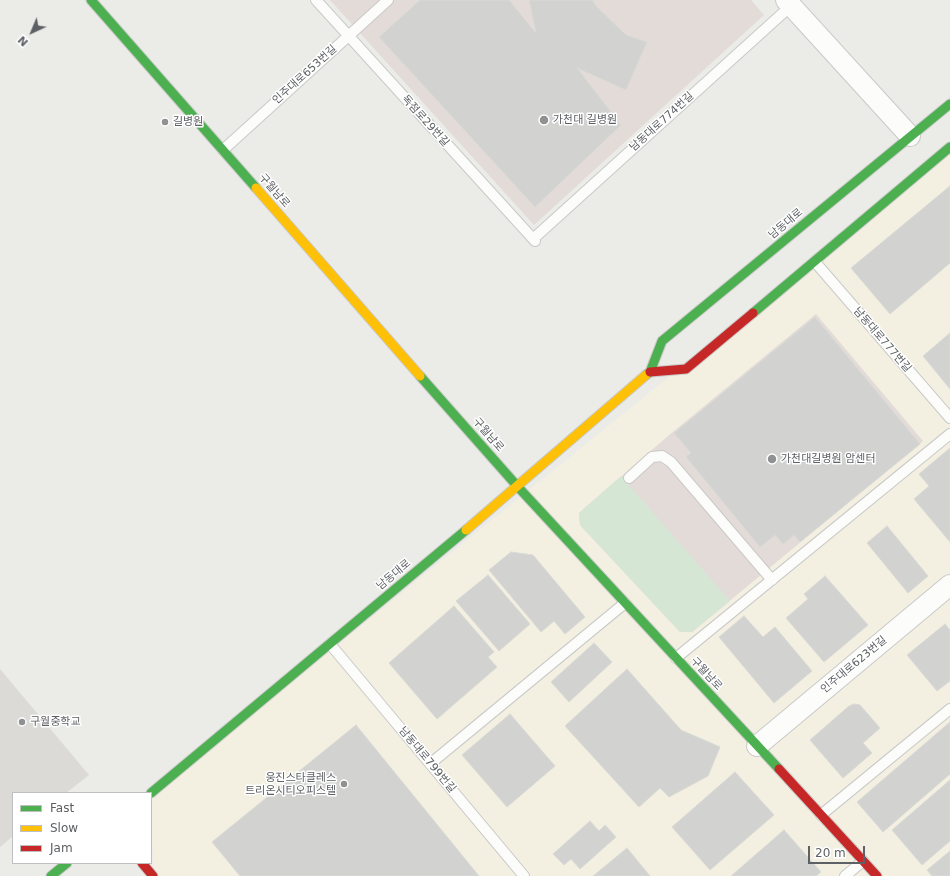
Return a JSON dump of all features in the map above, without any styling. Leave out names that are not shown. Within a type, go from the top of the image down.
[{"type":"main road","name":"구월남로","points":[[91,0],[518,487],[877,876]]},
{"type":"main road","name":"남동대로","points":[[152,792],[518,487],[650,372],[662,341],[950,104]]},
{"type":"main road","points":[[650,372],[686,369],[950,147]]},
{"type":"main road","points":[[51,876],[65,864]]},
{"type":"main road","points":[[143,864],[153,876]]},
{"type":"street","name":"남동대로774번길","points":[[791,2],[910,136]]},
{"type":"street","name":"인주대로623번길","points":[[757,746],[950,585]]},
{"type":"lane","name":"독점로29번길","points":[[316,0],[534,240]]},
{"type":"lane","name":"인주대로653번길","points":[[222,150],[388,0]]},
{"type":"lane","name":"남동대로774번길","points":[[534,240],[791,2]]},
{"type":"lane","name":"남동대로777번길","points":[[815,262],[950,418]]},
{"type":"lane","points":[[676,658],[950,434]]},
{"type":"lane","points":[[629,478],[652,457],[662,456],[671,462],[772,580]]},
{"type":"lane","points":[[430,764],[625,603]]},
{"type":"lane","name":"남동대로799번길","points":[[330,644],[524,876]]},
{"type":"lane","points":[[821,815],[950,708]]},
{"type":"lane","points":[[845,876],[863,861]]},
{"type":"shaded area","name":"가천대 길병원","points":[[330,0],[751,0],[764,15],[534,225]]},
{"type":"shaded area","points":[[950,150],[950,876],[153,876],[152,794]]},
{"type":"shaded area","name":"가천대길병원 암센터","points":[[816,314],[923,441],[692,632],[680,632],[580,525],[579,513],[668,436]]},
{"type":"shaded area","name":"구월중학교","points":[[0,669],[89,775],[67,792],[12,792],[12,837],[0,847]]},
{"type":"green space","points":[[621,476],[730,601],[692,632],[680,632],[580,525],[579,513]]},
{"type":"building","name":"가천대 길병원","points":[[420,0],[509,0],[536,33],[529,0],[592,0],[597,7],[626,35],[647,42],[626,90],[577,68],[621,125],[535,207],[379,37]]},
{"type":"building","points":[[950,186],[950,263],[890,314],[851,268]]},
{"type":"building","points":[[815,317],[920,444],[800,542],[794,535],[783,544],[775,535],[760,547],[686,457],[691,453],[674,433]]},
{"type":"building","points":[[950,333],[950,389],[923,356]]},
{"type":"building","points":[[950,448],[950,542],[914,499],[929,486],[919,474]]},
{"type":"building","points":[[887,526],[928,576],[908,593],[867,543]]},
{"type":"building","points":[[511,552],[533,555],[585,617],[565,634],[554,621],[541,632],[489,570]]},
{"type":"building","points":[[488,575],[530,624],[499,651],[456,601]]},
{"type":"building","points":[[825,576],[868,625],[824,662],[786,618],[808,599],[804,594]]},
{"type":"building","points":[[454,606],[494,652],[488,657],[497,667],[437,719],[389,663]]},
{"type":"building","points":[[744,616],[763,637],[775,627],[812,671],[774,703],[719,637]]},
{"type":"building","points":[[945,624],[950,630],[950,681],[937,691],[907,655]]},
{"type":"building","points":[[594,643],[612,662],[569,702],[551,682]]},
{"type":"building","points":[[627,669],[681,730],[720,747],[708,776],[669,797],[660,788],[639,807],[565,726]]},
{"type":"building","points":[[854,704],[860,705],[880,728],[863,743],[872,753],[843,778],[810,740],[849,706]]},
{"type":"building","points":[[510,714],[555,766],[507,807],[462,755]]},
{"type":"building","points":[[950,722],[950,774],[883,832],[857,802]]},
{"type":"building","name":"웅진스타클레스 트리온시티오피스텔","points":[[356,725],[479,876],[240,876],[212,842]]},
{"type":"building","points":[[735,772],[774,815],[710,870],[672,827]]},
{"type":"building","points":[[950,780],[950,841],[922,865],[892,830]]},
{"type":"building","points":[[590,821],[599,831],[605,825],[616,837],[580,869],[571,859],[564,865],[553,854]]},
{"type":"building","points":[[784,830],[821,872],[816,876],[731,876]]},
{"type":"building","points":[[627,848],[650,876],[593,876]]},
{"type":"building","points":[[950,851],[950,876],[932,876],[927,870]]},
{"type":"traffic: fast","points":[[91,0],[256,188]]},
{"type":"traffic: fast","points":[[646,375],[650,372],[662,341],[950,104]]},
{"type":"traffic: fast","points":[[753,313],[950,147]]},
{"type":"traffic: fast","points":[[420,376],[518,487],[779,769]]},
{"type":"traffic: fast","points":[[152,792],[466,530]]},
{"type":"traffic: fast","points":[[51,876],[66,864]]},
{"type":"traffic: slow","points":[[256,188],[420,376]]},
{"type":"traffic: slow","points":[[466,530],[646,375]]},
{"type":"traffic: jam","points":[[650,372],[686,369],[753,313]]},
{"type":"traffic: jam","points":[[779,769],[877,876]]},
{"type":"traffic: jam","points":[[143,864],[153,876]]},
{"type":"place","name":"가천대 길병원","points":[[544,120]]},
{"type":"place","name":"길병원","points":[[165,122]]},
{"type":"place","name":"가천대길병원 암센터","points":[[772,459]]},
{"type":"place","name":"구월중학교","points":[[22,722]]},
{"type":"place","name":"웅진스타클레스 트리온시티오피스텔","points":[[344,784]]}]
